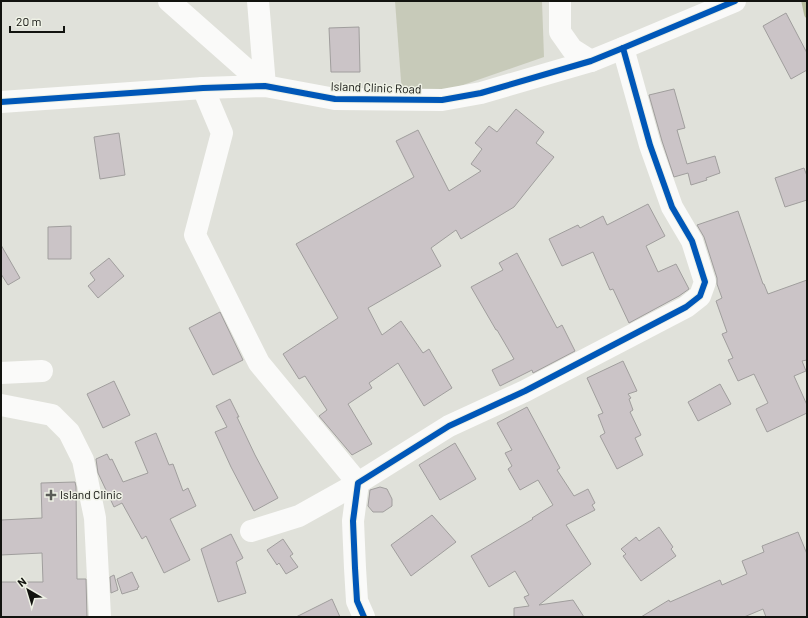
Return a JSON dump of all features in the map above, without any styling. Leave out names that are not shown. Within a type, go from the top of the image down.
[{"type":"street","points":[[169,1],[265,86]]},
{"type":"street","points":[[258,1],[265,86]]},
{"type":"street","points":[[560,1],[560,32],[572,49],[591,60]]},
{"type":"street","name":"Island Clinic Road","points":[[1,102],[204,88],[265,86],[335,99],[442,100],[481,93],[591,60],[735,1]]},
{"type":"street","points":[[251,532],[299,516],[358,483],[449,426],[525,391],[686,307],[700,296],[705,282],[692,241],[672,207],[650,145],[623,48]]},
{"type":"street","points":[[204,88],[222,133],[195,235],[258,363],[358,483],[353,521],[355,568],[357,601],[364,617]]},
{"type":"street","points":[[1,373],[42,371]]},
{"type":"street","points":[[1,405],[52,414],[69,432],[83,460],[95,518],[100,617]]},
{"type":"green space","points":[[395,1],[542,1],[544,57],[440,93],[402,94]]},
{"type":"building","points":[[786,13],[807,53],[807,70],[791,79],[763,26]]},
{"type":"building","points":[[359,27],[360,72],[331,72],[329,28]]},
{"type":"building","points":[[674,89],[685,128],[677,130],[687,164],[715,156],[720,173],[706,178],[707,180],[691,185],[688,173],[674,177],[649,95]]},
{"type":"building","points":[[516,109],[544,132],[536,143],[554,157],[514,207],[461,239],[456,230],[431,248],[441,266],[368,308],[382,335],[401,321],[423,353],[429,349],[452,388],[424,406],[398,363],[369,383],[372,388],[348,404],[372,444],[352,455],[319,416],[327,410],[305,376],[299,379],[283,354],[338,318],[296,244],[414,177],[396,141],[418,130],[449,191],[481,171],[471,164],[482,149],[475,143],[489,126],[497,132]]},
{"type":"building","points":[[119,133],[125,175],[100,179],[94,137]]},
{"type":"building","points":[[804,168],[807,176],[807,200],[785,207],[775,178]]},
{"type":"building","points":[[648,204],[665,236],[646,246],[658,272],[676,264],[689,289],[629,323],[613,289],[610,290],[593,252],[562,266],[549,239],[578,225],[580,228],[603,216],[607,225]]},
{"type":"building","points":[[738,211],[763,284],[768,294],[807,280],[807,360],[802,361],[806,371],[794,376],[807,405],[807,413],[767,432],[756,409],[768,403],[754,374],[738,381],[728,360],[733,358],[722,334],[727,332],[716,301],[722,298],[704,237],[697,225]]},
{"type":"building","points":[[71,226],[71,259],[48,259],[48,227]]},
{"type":"building","points":[[1,245],[20,278],[8,285],[1,274]]},
{"type":"building","points":[[517,253],[557,328],[562,325],[575,351],[533,373],[532,370],[500,386],[492,370],[514,359],[471,287],[503,270],[499,263]]},
{"type":"building","points":[[109,258],[124,276],[98,298],[88,286],[95,280],[90,273]]},
{"type":"building","points":[[220,312],[243,360],[213,375],[189,328]]},
{"type":"building","points":[[623,361],[637,391],[628,394],[631,398],[629,399],[633,410],[630,412],[641,435],[635,438],[643,455],[617,469],[600,436],[605,433],[598,415],[603,413],[587,378]]},
{"type":"building","points":[[114,381],[130,415],[103,428],[87,394]]},
{"type":"building","points":[[720,384],[731,404],[698,421],[688,402]]},
{"type":"building","points":[[230,399],[255,455],[278,498],[254,511],[215,432],[227,427],[216,406]]},
{"type":"building","points":[[527,407],[560,468],[557,470],[574,496],[588,489],[595,503],[592,505],[595,510],[566,525],[591,564],[539,605],[573,600],[584,617],[514,617],[514,608],[529,606],[524,597],[529,595],[515,571],[489,587],[471,556],[533,519],[532,518],[553,505],[538,480],[520,490],[508,469],[512,466],[505,453],[512,450],[497,423]]},
{"type":"building","points":[[156,433],[169,465],[173,464],[183,491],[188,488],[196,506],[170,519],[190,560],[164,573],[146,536],[142,539],[122,503],[114,507],[98,473],[96,459],[107,454],[110,460],[112,459],[123,482],[148,473],[135,442]]},
{"type":"building","points":[[455,443],[476,479],[440,500],[419,465]]},
{"type":"building","points":[[75,482],[77,579],[86,579],[87,617],[1,617],[1,582],[43,582],[42,553],[1,555],[1,520],[42,518],[41,483]]},
{"type":"building","points":[[380,487],[387,489],[392,499],[392,506],[383,512],[373,512],[368,506],[370,490]]},
{"type":"building","points":[[432,515],[456,542],[411,576],[391,545]]},
{"type":"building","points":[[659,527],[673,547],[671,549],[676,556],[641,581],[623,556],[626,554],[621,549],[636,537],[639,541]]},
{"type":"building","points":[[798,532],[807,554],[807,617],[766,617],[763,609],[744,617],[641,617],[669,600],[670,602],[720,580],[722,585],[747,574],[742,561],[764,552],[762,546]]},
{"type":"building","points":[[231,534],[243,558],[236,562],[246,593],[218,602],[201,549]]},
{"type":"building","points":[[283,539],[293,554],[290,556],[298,567],[286,574],[279,563],[277,565],[267,550]]},
{"type":"building","points":[[132,572],[139,587],[137,588],[138,589],[122,594],[117,579]]},
{"type":"building","points":[[114,575],[118,590],[111,593],[110,577]]},
{"type":"building","points":[[332,599],[340,617],[296,617]]},
{"type":"waterway","points":[[804,1],[807,15]]},
{"type":"cycle path","points":[[1,102],[203,88],[265,86],[335,99],[442,100],[481,93],[591,61],[735,1]]},
{"type":"cycle path","points":[[364,617],[357,601],[355,568],[353,521],[358,483],[449,426],[525,391],[686,307],[700,296],[705,282],[692,241],[672,207],[650,145],[623,48]]},
{"type":"place","name":"Island Clinic","points":[[51,495]]}]
